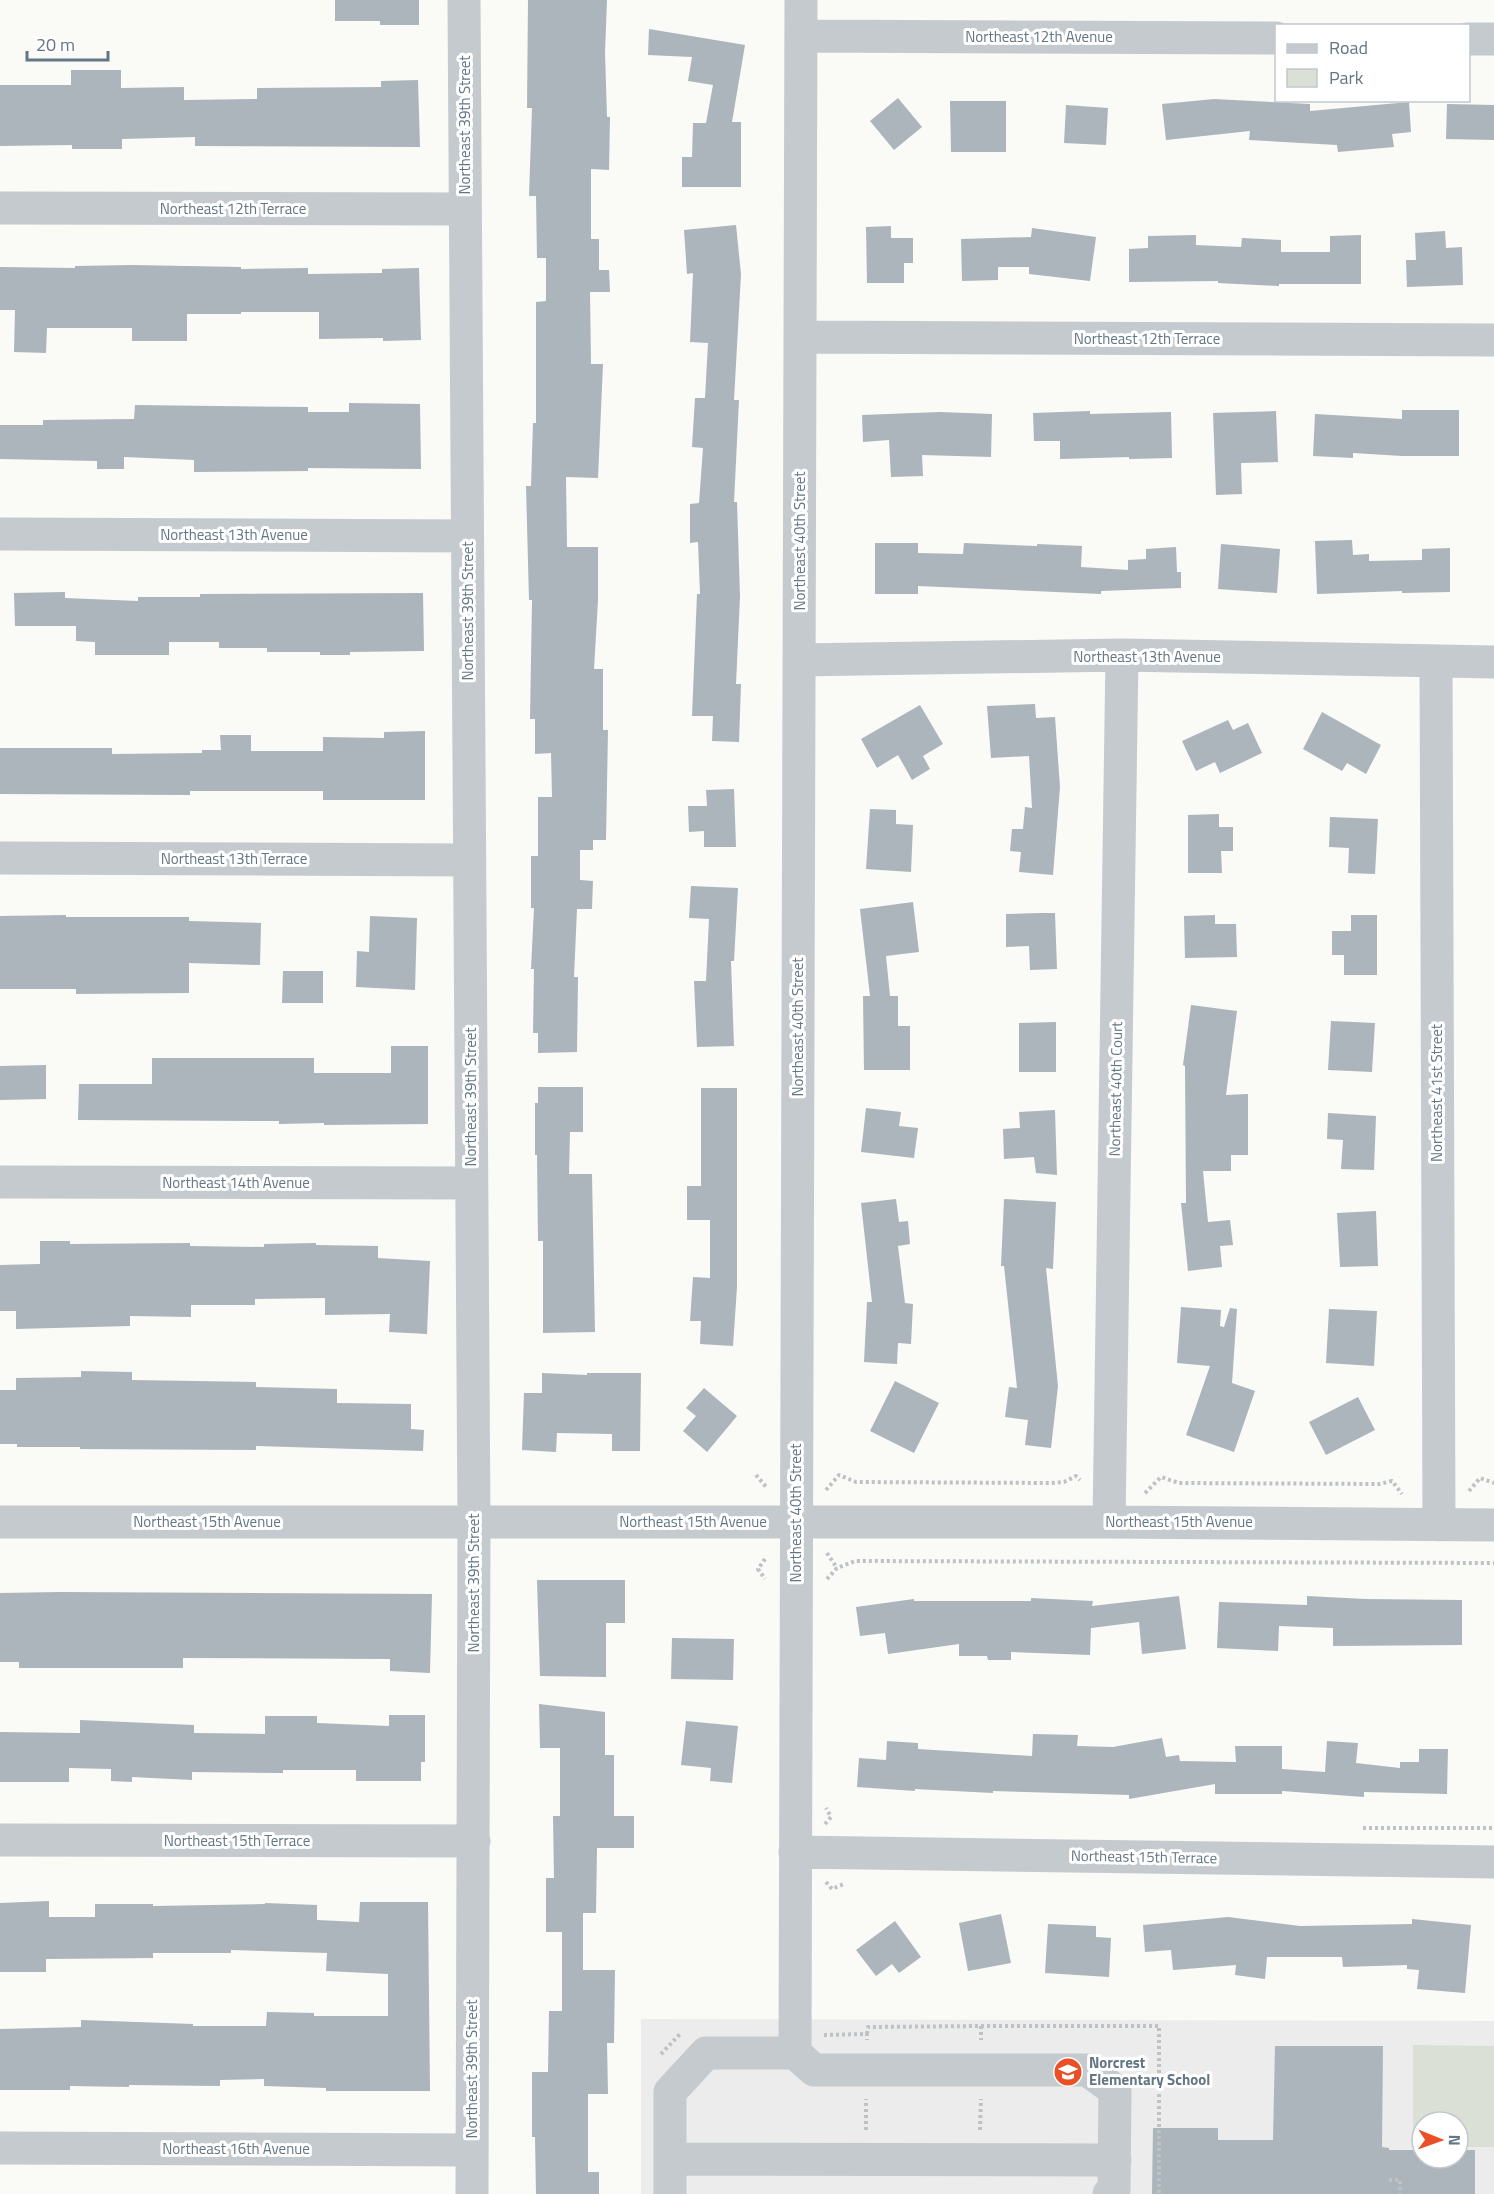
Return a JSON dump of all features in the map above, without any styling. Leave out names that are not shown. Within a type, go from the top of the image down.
[{"type":"street","name":"Northeast 39th Street","points":[[464,0],[474,1522],[472,2194]]},
{"type":"street","name":"Northeast 40th Street","points":[[795,2054],[801,0]]},
{"type":"street","name":"Northeast 12th Avenue","points":[[801,36],[1275,38]]},
{"type":"street","points":[[1470,39],[1494,39]]},
{"type":"street","name":"Northeast 12th Terrace","points":[[0,208],[465,209]]},
{"type":"street","name":"Northeast 12th Terrace","points":[[800,337],[1494,340]]},
{"type":"street","name":"Northeast 13th Avenue","points":[[0,534],[467,536]]},
{"type":"street","name":"Northeast 13th Avenue","points":[[799,660],[1122,655],[1494,662]]},
{"type":"street","name":"Northeast 40th Court","points":[[1109,1509],[1122,655]]},
{"type":"street","name":"Northeast 41st Street","points":[[1436,661],[1438,1512]]},
{"type":"street","name":"Northeast 13th Terrace","points":[[0,858],[469,860]]},
{"type":"street","name":"Northeast 14th Avenue","points":[[0,1182],[471,1183]]},
{"type":"street","name":"Northeast 15th Avenue","points":[[0,1522],[796,1522],[1109,1509],[1438,1512],[1494,1525]]},
{"type":"street","name":"Northeast 15th Terrace","points":[[0,1840],[474,1841]]},
{"type":"street","name":"Northeast 15th Terrace","points":[[795,1852],[1494,1862]]},
{"type":"street","points":[[670,2194],[670,2092],[706,2053],[795,2054],[814,2070],[1087,2070],[1115,2090],[1114,2190],[1110,2194]]},
{"type":"street","name":"Northeast 16th Avenue","points":[[0,2148],[472,2150]]},
{"type":"street","points":[[670,2159],[1114,2160]]},
{"type":"path","points":[[821,1495],[839,1475],[856,1482],[1039,1483],[1064,1482],[1076,1476],[1109,1509],[1143,1496],[1161,1477],[1179,1483],[1379,1484],[1392,1481],[1407,1501],[1438,1512],[1463,1498],[1480,1478],[1494,1483]]},
{"type":"path","points":[[837,1568],[855,1561],[1494,1563]]},
{"type":"path","points":[[758,1569],[767,1582]]},
{"type":"path","points":[[656,2063],[671,2041],[687,2030]]},
{"type":"path","points":[[1389,2180],[1400,2180],[1400,2194]]},
{"type":"shaded area","name":"Norcrest Elementary School","points":[[641,2019],[1494,2021],[1494,2194],[641,2194]]},
{"type":"green space","points":[[1413,2045],[1494,2046],[1494,2147],[1470,2147],[1470,2110],[1413,2110]]},
{"type":"building","points":[[335,0],[419,0],[419,25],[380,25],[380,21],[335,21]]},
{"type":"building","points":[[528,0],[607,0],[605,53],[607,117],[610,117],[609,170],[591,169],[591,239],[599,239],[599,270],[609,270],[610,292],[590,292],[591,364],[603,364],[598,478],[566,477],[567,547],[598,547],[594,669],[603,669],[603,730],[608,730],[606,840],[593,840],[593,850],[580,850],[580,880],[593,881],[592,909],[577,909],[574,977],[578,977],[577,1052],[538,1053],[538,1033],[533,1033],[534,969],[531,969],[534,908],[531,908],[531,856],[538,856],[538,797],[552,797],[551,753],[535,754],[535,719],[530,719],[532,600],[529,600],[526,486],[531,486],[533,423],[536,423],[536,302],[546,301],[546,258],[537,258],[536,196],[529,196],[532,108],[527,108]]},
{"type":"building","points":[[649,29],[745,45],[732,122],[741,122],[741,187],[682,187],[682,157],[692,157],[693,123],[706,123],[713,85],[688,81],[692,57],[648,55]]},
{"type":"building","points":[[71,70],[121,70],[121,88],[184,87],[184,100],[257,99],[257,88],[381,87],[381,81],[418,80],[420,147],[195,146],[195,137],[122,139],[122,149],[72,149],[72,145],[0,146],[0,85],[71,85]]},
{"type":"building","points":[[898,98],[922,127],[894,150],[870,121]]},
{"type":"building","points":[[1214,99],[1310,104],[1310,111],[1409,102],[1411,132],[1392,134],[1394,147],[1338,152],[1337,145],[1249,140],[1250,131],[1166,140],[1162,104]]},
{"type":"building","points":[[950,101],[1006,101],[1006,152],[951,152]]},
{"type":"building","points":[[1447,104],[1494,105],[1494,140],[1446,139]]},
{"type":"building","points":[[1066,105],[1108,108],[1106,145],[1064,143]]},
{"type":"building","points":[[736,225],[741,274],[734,400],[739,400],[734,502],[737,502],[740,596],[736,684],[741,684],[739,742],[712,741],[713,716],[692,716],[697,594],[700,594],[698,542],[690,543],[690,504],[699,503],[703,448],[692,447],[695,398],[705,398],[708,343],[690,342],[693,273],[687,274],[684,230]]},
{"type":"building","points":[[891,226],[891,238],[913,238],[913,263],[904,263],[904,283],[867,283],[866,227]]},
{"type":"building","points":[[1032,228],[1096,237],[1090,281],[1029,274],[1029,267],[998,267],[998,280],[962,281],[961,239],[1031,237]]},
{"type":"building","points":[[1445,231],[1446,248],[1462,247],[1463,285],[1407,287],[1406,260],[1416,260],[1415,233]]},
{"type":"building","points":[[1196,235],[1196,245],[1241,247],[1242,238],[1281,240],[1281,252],[1330,252],[1330,236],[1361,235],[1361,284],[1279,284],[1279,286],[1218,283],[1218,281],[1129,282],[1129,249],[1148,248],[1148,236]]},
{"type":"building","points":[[75,266],[241,267],[241,269],[308,268],[308,274],[382,273],[382,269],[419,268],[421,340],[319,339],[319,312],[241,312],[241,314],[187,314],[187,341],[132,341],[132,328],[47,328],[46,353],[14,352],[15,310],[0,310],[0,267],[75,268]]},
{"type":"building","points":[[349,403],[420,404],[421,469],[308,468],[308,471],[194,472],[194,460],[124,457],[124,469],[97,469],[97,461],[0,459],[0,425],[43,425],[43,420],[134,419],[135,405],[308,407],[308,412],[349,412]]},
{"type":"building","points":[[1402,410],[1459,410],[1459,456],[1353,453],[1353,458],[1313,456],[1315,414],[1402,419]]},
{"type":"building","points":[[1090,411],[1090,414],[1171,412],[1172,458],[1060,459],[1060,441],[1034,441],[1033,413]]},
{"type":"building","points":[[1276,411],[1278,462],[1241,463],[1242,494],[1216,495],[1213,413]]},
{"type":"building","points":[[940,412],[992,414],[991,457],[922,455],[923,476],[891,477],[889,440],[863,442],[862,415]]},
{"type":"building","points":[[1352,540],[1353,555],[1369,554],[1369,561],[1422,560],[1422,549],[1450,548],[1450,592],[1317,594],[1315,541]]},
{"type":"building","points":[[875,543],[918,543],[918,553],[963,554],[964,543],[1082,546],[1081,567],[1128,570],[1128,560],[1146,559],[1146,549],[1176,547],[1177,572],[1181,572],[1181,588],[1101,591],[1101,594],[918,586],[918,594],[875,594]]},
{"type":"building","points":[[1221,544],[1280,549],[1277,593],[1218,589]]},
{"type":"building","points":[[65,592],[65,598],[138,601],[138,597],[200,597],[200,594],[423,593],[424,651],[350,652],[350,655],[320,655],[320,652],[267,652],[267,648],[219,648],[219,642],[169,642],[169,655],[95,655],[95,642],[76,641],[76,626],[15,626],[14,593]]},
{"type":"building","points":[[1035,704],[1036,718],[1055,717],[1060,787],[1053,875],[1019,872],[1021,852],[1010,851],[1012,829],[1023,829],[1025,807],[1032,808],[1029,756],[991,758],[987,706]]},
{"type":"building","points":[[920,705],[943,744],[923,756],[930,769],[912,780],[898,755],[877,768],[861,739]]},
{"type":"building","points":[[1322,712],[1381,745],[1366,774],[1347,763],[1342,771],[1303,749]]},
{"type":"building","points":[[1228,720],[1233,730],[1248,723],[1262,753],[1220,773],[1215,762],[1196,771],[1182,741]]},
{"type":"building","points":[[425,731],[425,800],[323,800],[323,791],[190,791],[190,795],[0,794],[0,748],[112,748],[112,754],[202,753],[202,750],[221,750],[220,735],[251,735],[251,751],[323,751],[323,737],[384,738],[384,732]]},
{"type":"building","points":[[734,789],[736,847],[704,847],[704,831],[689,832],[688,806],[707,806],[706,790]]},
{"type":"building","points":[[870,809],[896,810],[896,824],[913,825],[911,872],[866,869]]},
{"type":"building","points":[[1219,814],[1219,827],[1233,827],[1233,851],[1221,851],[1222,873],[1188,873],[1188,815]]},
{"type":"building","points":[[1330,817],[1378,819],[1375,874],[1348,873],[1349,848],[1329,847]]},
{"type":"building","points":[[691,886],[738,888],[734,961],[731,961],[734,1046],[697,1047],[694,981],[706,981],[709,919],[689,918]]},
{"type":"building","points":[[913,902],[919,952],[886,956],[890,996],[898,996],[898,1026],[910,1026],[910,1070],[864,1070],[863,996],[870,996],[860,909]]},
{"type":"building","points":[[1055,913],[1057,969],[1030,970],[1029,946],[1006,947],[1006,914]]},
{"type":"building","points":[[66,915],[66,917],[189,917],[189,921],[261,923],[260,965],[189,963],[189,993],[76,994],[76,989],[0,989],[0,916]]},
{"type":"building","points":[[1215,915],[1215,924],[1236,924],[1237,957],[1185,958],[1184,916]]},
{"type":"building","points":[[1351,915],[1377,915],[1377,975],[1344,975],[1344,955],[1332,955],[1332,931],[1351,931]]},
{"type":"building","points":[[370,916],[417,918],[415,990],[356,987],[357,951],[369,952]]},
{"type":"building","points":[[283,971],[323,971],[323,1003],[282,1003]]},
{"type":"building","points":[[1191,1005],[1237,1011],[1226,1095],[1248,1094],[1248,1155],[1231,1155],[1231,1171],[1203,1171],[1208,1222],[1230,1220],[1233,1245],[1220,1246],[1222,1267],[1188,1271],[1181,1203],[1186,1203],[1185,1066],[1183,1065]]},
{"type":"building","points":[[1331,1021],[1375,1023],[1372,1072],[1328,1070]]},
{"type":"building","points":[[1056,1022],[1056,1072],[1019,1072],[1019,1023]]},
{"type":"building","points":[[391,1046],[428,1046],[428,1124],[324,1125],[324,1123],[279,1124],[279,1121],[78,1120],[79,1084],[152,1084],[152,1058],[314,1058],[314,1073],[391,1073]]},
{"type":"building","points":[[46,1065],[46,1099],[0,1100],[0,1066]]},
{"type":"building","points":[[538,1087],[583,1087],[583,1132],[570,1132],[569,1174],[592,1174],[595,1332],[543,1333],[543,1241],[538,1241],[537,1155],[535,1155],[535,1103],[538,1103]]},
{"type":"building","points":[[701,1088],[737,1088],[737,1287],[733,1346],[700,1344],[701,1321],[690,1321],[693,1277],[710,1278],[710,1220],[687,1220],[687,1186],[701,1186]]},
{"type":"building","points":[[866,1108],[901,1112],[899,1126],[918,1128],[914,1158],[861,1152]]},
{"type":"building","points":[[1055,1110],[1057,1175],[1036,1173],[1034,1157],[1004,1159],[1003,1129],[1020,1128],[1019,1112]]},
{"type":"building","points":[[1328,1113],[1376,1116],[1374,1170],[1341,1169],[1343,1140],[1327,1139]]},
{"type":"building","points":[[896,1199],[899,1222],[908,1221],[910,1244],[898,1246],[905,1303],[913,1304],[911,1344],[898,1343],[897,1364],[864,1362],[867,1302],[872,1302],[861,1203]]},
{"type":"building","points":[[1004,1199],[1056,1202],[1053,1269],[1046,1268],[1058,1386],[1051,1448],[1025,1445],[1028,1420],[1005,1417],[1009,1387],[1017,1388],[1004,1266],[1001,1266]]},
{"type":"building","points":[[1376,1211],[1378,1266],[1340,1267],[1337,1213]]},
{"type":"building","points":[[40,1241],[70,1241],[70,1244],[190,1243],[190,1246],[264,1247],[264,1244],[316,1243],[316,1245],[378,1246],[378,1258],[430,1261],[427,1334],[389,1332],[390,1314],[325,1315],[325,1298],[255,1299],[255,1305],[191,1305],[191,1317],[130,1316],[130,1326],[16,1329],[16,1311],[0,1311],[0,1265],[40,1264]]},
{"type":"building","points":[[1181,1307],[1221,1310],[1220,1326],[1224,1327],[1230,1308],[1237,1309],[1232,1383],[1255,1391],[1234,1452],[1186,1435],[1210,1366],[1177,1363]]},
{"type":"building","points":[[1329,1309],[1377,1311],[1374,1366],[1326,1363]]},
{"type":"building","points":[[81,1371],[132,1372],[132,1380],[256,1382],[256,1387],[337,1389],[337,1403],[411,1404],[411,1429],[424,1430],[423,1451],[256,1446],[256,1450],[80,1449],[80,1447],[17,1447],[17,1444],[0,1444],[0,1390],[16,1390],[16,1378],[81,1377]]},
{"type":"building","points":[[542,1373],[587,1375],[587,1373],[641,1373],[640,1451],[612,1451],[612,1434],[557,1433],[556,1452],[522,1450],[524,1393],[542,1393]]},
{"type":"building","points":[[895,1381],[939,1403],[914,1453],[870,1431]]},
{"type":"building","points":[[704,1388],[737,1416],[707,1452],[683,1431],[696,1416],[686,1408]]},
{"type":"building","points":[[1358,1397],[1375,1430],[1326,1455],[1309,1422]]},
{"type":"building","points":[[537,1580],[625,1580],[625,1623],[606,1623],[606,1677],[540,1676]]},
{"type":"building","points":[[0,1593],[432,1594],[430,1673],[390,1671],[390,1659],[183,1658],[183,1668],[19,1668],[19,1662],[0,1662]]},
{"type":"building","points":[[1179,1596],[1186,1649],[1142,1654],[1139,1622],[1091,1628],[1090,1655],[1011,1652],[1011,1660],[988,1660],[987,1656],[959,1656],[959,1644],[888,1654],[885,1633],[860,1636],[856,1607],[914,1599],[914,1601],[1031,1601],[1031,1598],[1093,1601],[1092,1606]]},
{"type":"building","points":[[1307,1596],[1462,1600],[1462,1645],[1333,1646],[1333,1628],[1279,1626],[1278,1651],[1217,1648],[1219,1602],[1307,1605]]},
{"type":"building","points":[[672,1638],[734,1639],[733,1680],[671,1679]]},
{"type":"building","points":[[539,1704],[605,1712],[605,1755],[614,1755],[614,1816],[634,1816],[634,1848],[597,1848],[596,1913],[583,1913],[583,1970],[615,1970],[614,2043],[607,2043],[608,2094],[588,2094],[588,2172],[599,2172],[599,2194],[536,2194],[535,2137],[532,2137],[532,2072],[548,2072],[549,2011],[562,2011],[562,1932],[546,1932],[546,1878],[554,1878],[553,1816],[560,1816],[560,1748],[540,1748]]},
{"type":"building","points":[[389,1715],[425,1715],[425,1762],[421,1762],[421,1781],[356,1781],[356,1770],[283,1770],[283,1773],[192,1772],[192,1780],[132,1777],[132,1782],[111,1781],[111,1769],[69,1768],[69,1782],[0,1782],[0,1732],[80,1733],[80,1720],[194,1725],[194,1733],[265,1734],[265,1716],[317,1716],[317,1723],[389,1726]]},
{"type":"building","points":[[686,1721],[738,1726],[732,1783],[710,1781],[711,1768],[681,1765]]},
{"type":"building","points":[[1033,1734],[1078,1735],[1077,1746],[1113,1747],[1162,1738],[1166,1757],[1179,1755],[1180,1761],[1236,1762],[1235,1746],[1282,1746],[1282,1769],[1325,1772],[1327,1741],[1358,1743],[1356,1763],[1400,1768],[1400,1762],[1419,1762],[1419,1749],[1448,1749],[1447,1794],[1364,1792],[1364,1797],[1282,1791],[1282,1794],[1215,1794],[1215,1784],[1129,1799],[1129,1795],[993,1791],[993,1793],[915,1789],[915,1791],[857,1787],[859,1758],[886,1760],[887,1741],[918,1743],[918,1749],[1032,1756]]},
{"type":"building","points":[[49,1901],[49,1917],[95,1917],[95,1904],[153,1904],[153,1906],[265,1903],[317,1905],[317,1920],[359,1922],[360,1902],[428,1902],[430,2091],[326,2091],[326,2088],[264,2086],[264,2079],[220,2080],[220,2086],[70,2086],[70,2090],[0,2090],[0,2029],[81,2027],[81,2020],[193,2024],[193,2026],[266,2026],[267,2012],[314,2013],[314,2016],[388,2016],[388,1974],[326,1971],[327,1953],[231,1950],[231,1953],[153,1953],[153,1958],[46,1959],[46,1972],[0,1972],[0,1903]]},
{"type":"building","points":[[1001,1914],[1011,1963],[968,1971],[959,1923]]},
{"type":"building","points":[[1228,1917],[1300,1926],[1412,1924],[1412,1919],[1471,1925],[1465,1993],[1417,1989],[1419,1970],[1407,1969],[1407,1965],[1343,1967],[1342,1957],[1267,1957],[1265,1979],[1235,1975],[1236,1965],[1173,1970],[1171,1950],[1145,1952],[1143,1925]]},
{"type":"building","points":[[895,1921],[921,1957],[899,1973],[892,1964],[876,1976],[856,1950]]},
{"type":"building","points":[[1048,1924],[1096,1926],[1096,1937],[1111,1938],[1109,1977],[1045,1973]]},
{"type":"building","points":[[1275,2046],[1383,2046],[1382,2147],[1389,2148],[1389,2150],[1410,2150],[1410,2170],[1470,2170],[1470,2150],[1475,2150],[1475,2194],[1152,2194],[1153,2128],[1218,2128],[1218,2140],[1273,2140]]},
{"type":"place","name":"Norcrest Elementary School","points":[[1068,2072]]}]
